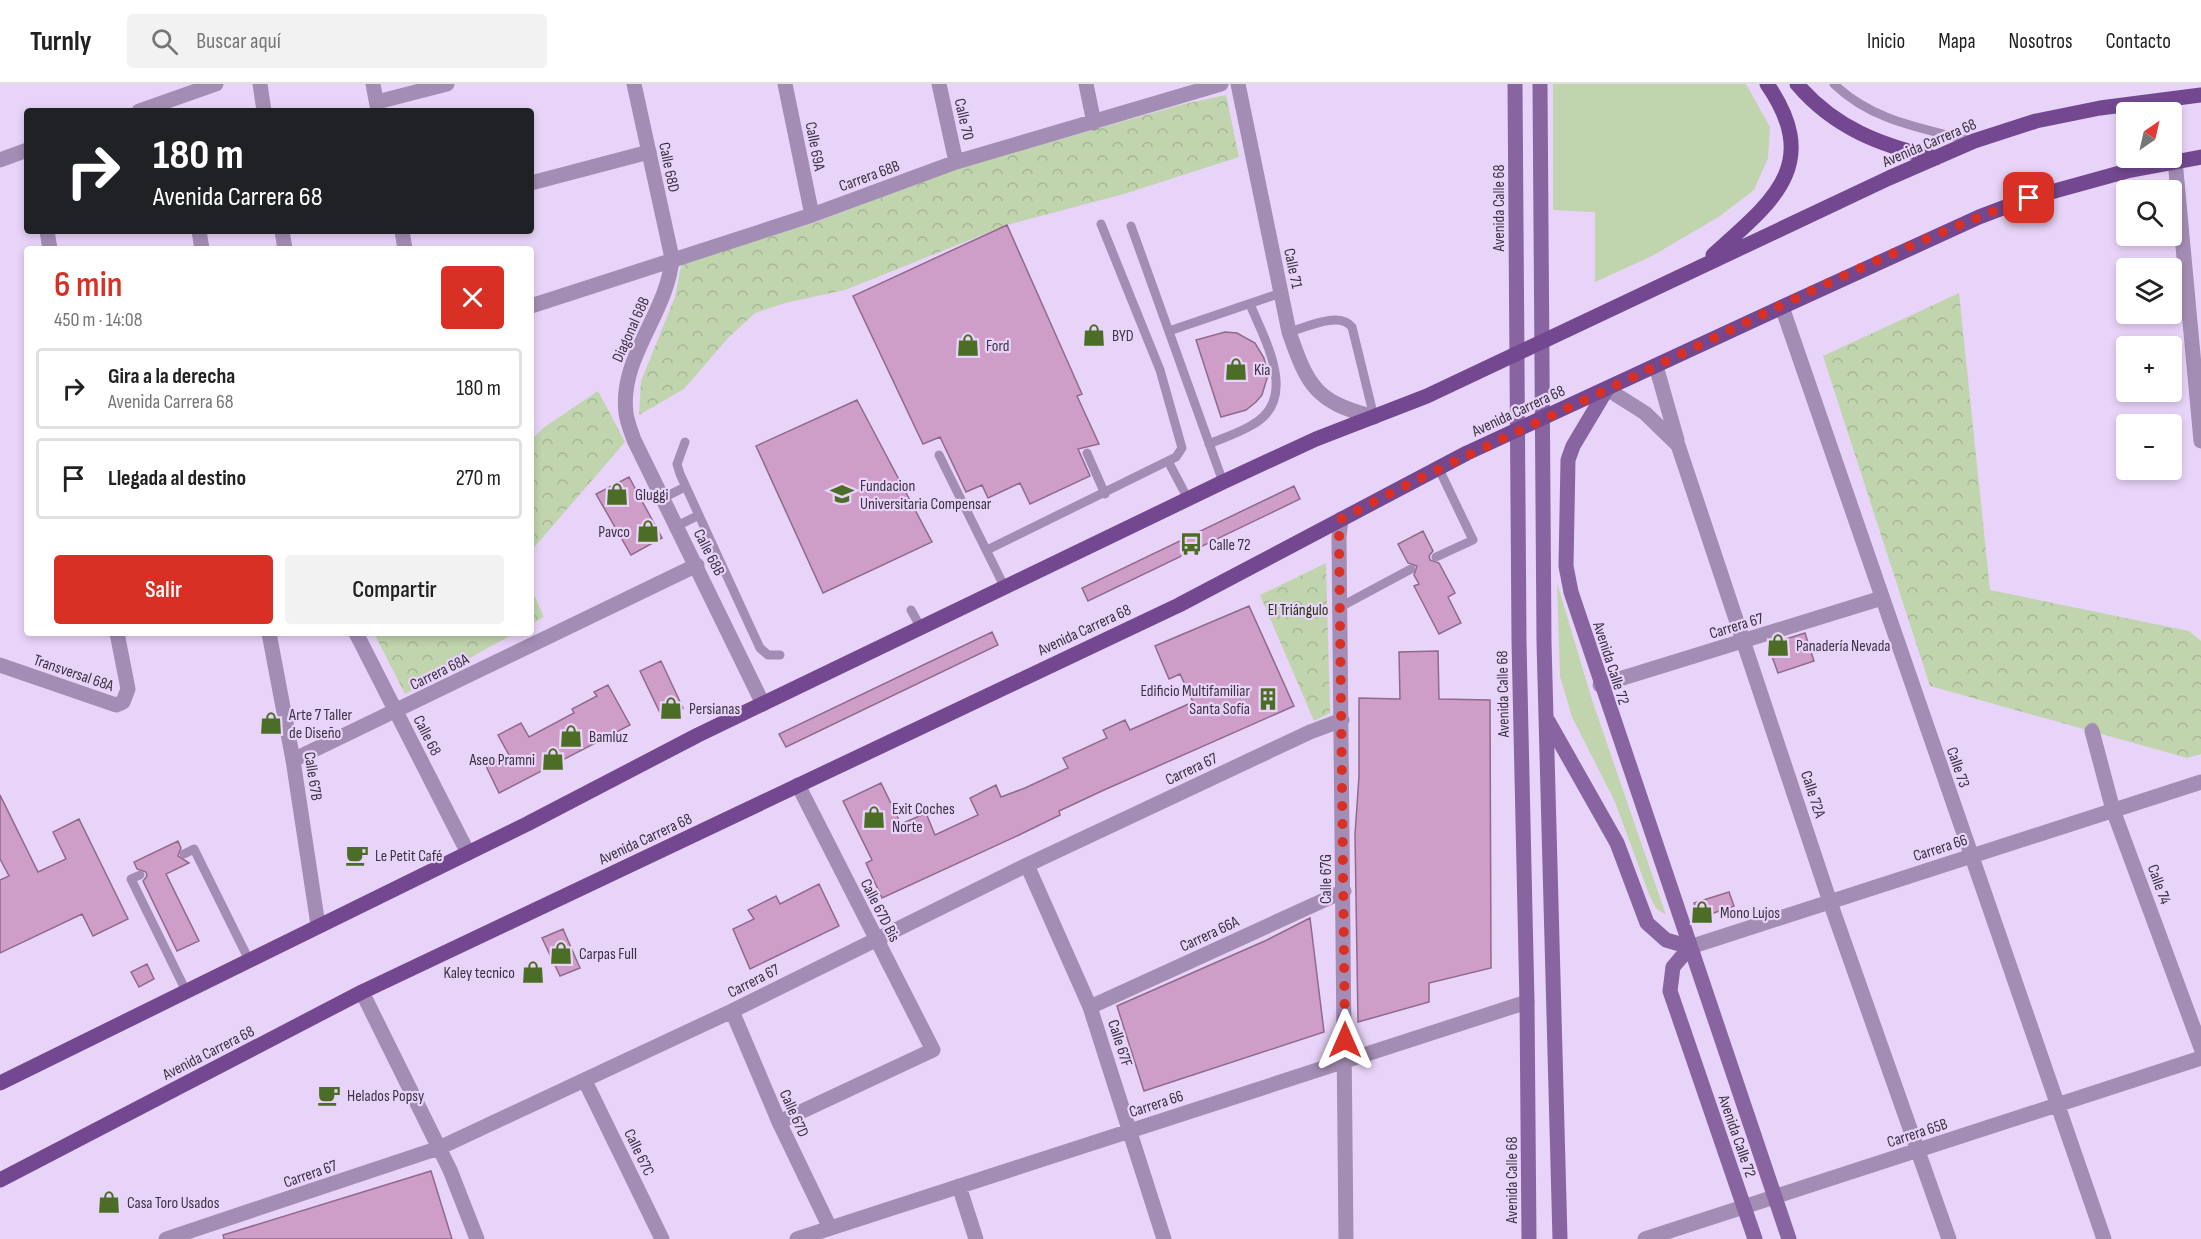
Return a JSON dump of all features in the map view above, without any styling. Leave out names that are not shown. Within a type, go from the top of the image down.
[{"type":"main road","name":"Avenida Calle 68","points":[[1515,84],[1519,641],[1527,1002],[1529,1239]]},
{"type":"main road","points":[[1540,84],[1544,642],[1560,1239]]},
{"type":"main road","points":[[1701,266],[1772,201],[1785,177],[1792,150],[1789,125],[1779,101],[1767,84]]},
{"type":"main road","points":[[1797,84],[1833,118],[1860,135],[1895,148],[1936,158]]},
{"type":"main road","name":"Avenida Carrera 68","points":[[0,1083],[468,854],[763,704],[1223,482],[1427,396],[1936,158],[1974,141],[2068,113],[2201,95]]},
{"type":"main road","name":"Avenida Carrera 68","points":[[2182,159],[2201,157]]},
{"type":"main road","name":"Avenida Carrera 68","points":[[0,1180],[362,992],[1179,605],[1438,467],[1782,306],[2009,206],[2090,180],[2141,168]]},
{"type":"main road","name":"Avenida Calle 72","points":[[1607,389],[1573,446],[1568,460],[1566,481],[1568,579],[1600,685],[1789,1239]]},
{"type":"main road","points":[[1547,718],[1617,843],[1647,923],[1666,940],[1690,947]]},
{"type":"main road","name":"Avenida Calle 72","points":[[1690,947],[1673,967],[1670,991],[1755,1239]]},
{"type":"street","points":[[157,108],[181,104],[216,84]]},
{"type":"street","points":[[260,84],[264,108]]},
{"type":"street","points":[[373,84],[378,107],[447,84]]},
{"type":"street","name":"Calle 68D","points":[[634,84],[672,258]]},
{"type":"street","name":"Calle 69A","points":[[785,84],[812,215]]},
{"type":"street","name":"Calle 70","points":[[939,84],[957,162]]},
{"type":"street","points":[[1086,84],[1094,123]]},
{"type":"street","name":"Carrera 68B","points":[[534,305],[672,258],[812,215],[957,162],[1221,84]]},
{"type":"street","name":"Calle 71","points":[[1238,84],[1289,332],[1302,370],[1314,388],[1330,402],[1374,417]]},
{"type":"street","points":[[0,160],[24,151]]},
{"type":"street","points":[[534,182],[649,152]]},
{"type":"street","points":[[2176,168],[2201,441]]},
{"type":"street","name":"Diagonal 68B","points":[[626,415],[625,396],[630,374],[637,353],[665,296],[671,278],[672,258]]},
{"type":"street","name":"Calle 73","points":[[1782,306],[2104,1239]]},
{"type":"street","points":[[1656,366],[1678,445]]},
{"type":"street","name":"Calle 72A","points":[[1607,389],[1646,413],[1678,445],[1745,640],[1830,902],[1949,1239]]},
{"type":"street","name":"Calle 68B","points":[[626,415],[663,498],[763,704]]},
{"type":"street","name":"Calle 67G","points":[[1341,519],[1339,537],[1342,606],[1346,1239]]},
{"type":"street","name":"Carrera 68A","points":[[293,760],[697,565]]},
{"type":"street","name":"Carrera 67","points":[[1600,685],[1882,598]]},
{"type":"street","name":"Transversal 68A","points":[[0,665],[109,705],[123,702],[128,689],[118,636]]},
{"type":"street","name":"Calle 67B","points":[[269,636],[293,760],[318,926]]},
{"type":"street","name":"Calle 68","points":[[357,636],[468,854]]},
{"type":"street","name":"Carrera 67","points":[[166,1239],[440,1148],[732,1011],[875,938],[1027,865],[1310,732],[1342,720]]},
{"type":"street","name":"Calle 74","points":[[2092,731],[2114,810],[2201,1048]]},
{"type":"street","name":"Carrera 66","points":[[1690,947],[2201,782]]},
{"type":"street","name":"Calle 67D Bis","points":[[779,1122],[933,1050],[798,785]]},
{"type":"street","name":"Calle 67F","points":[[1027,865],[1090,1007],[1164,1239]]},
{"type":"street","name":"Carrera 66A","points":[[1090,1007],[1344,891]]},
{"type":"street","points":[[362,992],[440,1148],[477,1239]]},
{"type":"street","name":"Carrera 66","points":[[797,1239],[1527,1002]]},
{"type":"street","name":"Calle 67D","points":[[732,1011],[779,1122],[830,1228]]},
{"type":"street","name":"Carrera 65B","points":[[1645,1239],[2201,1058]]},
{"type":"street","name":"Calle 67C","points":[[585,1081],[662,1239]]},
{"type":"street","points":[[959,1186],[976,1239]]},
{"type":"lane","points":[[1834,84],[1849,98],[1887,119],[1974,141]]},
{"type":"lane","points":[[987,550],[1105,494],[1176,457],[1182,448],[1160,370],[1101,224]]},
{"type":"lane","points":[[1131,226],[1223,482]]},
{"type":"lane","points":[[1168,331],[1281,293]]},
{"type":"lane","points":[[1209,444],[1253,425],[1266,413],[1273,401],[1277,381],[1275,367],[1250,303]]},
{"type":"lane","points":[[1289,332],[1336,319],[1352,327],[1374,417]]},
{"type":"lane","points":[[685,442],[677,468],[685,487],[760,648],[768,655],[780,655]]},
{"type":"lane","points":[[1087,453],[1105,494]]},
{"type":"lane","points":[[939,455],[1005,588]]},
{"type":"lane","points":[[1168,461],[1188,499]]},
{"type":"lane","points":[[1436,557],[1473,540],[1438,467]]},
{"type":"lane","points":[[663,498],[685,487]]},
{"type":"lane","points":[[677,526],[699,515]]},
{"type":"lane","points":[[1342,606],[1411,569]]},
{"type":"lane","points":[[911,610],[921,628]]},
{"type":"lane","points":[[184,854],[194,849],[249,960]]},
{"type":"lane","points":[[140,875],[131,879],[186,991]]},
{"type":"green space","points":[[1553,84],[1746,84],[1770,127],[1768,158],[1754,190],[1720,216],[1652,256],[1595,282],[1595,212],[1553,210]]},
{"type":"green space","points":[[1226,95],[1239,157],[1124,194],[1007,225],[845,290],[785,303],[755,313],[728,338],[684,389],[639,415],[641,381],[675,297],[682,261],[813,223],[959,168],[1184,104]]},
{"type":"green space","points":[[1959,293],[1990,590],[2189,631],[2201,641],[2201,754],[2187,758],[1930,686],[1823,356]]},
{"type":"green space","points":[[598,391],[625,442],[534,548],[534,437],[543,428]]},
{"type":"green space","name":"El Triángulo","points":[[1326,563],[1330,713],[1314,721],[1260,595]]},
{"type":"green space","points":[[1557,583],[1593,703],[1666,915],[1656,908],[1650,897],[1615,802],[1572,717],[1560,676]]},
{"type":"green space","points":[[534,595],[544,617],[534,622]]},
{"type":"green space","points":[[376,636],[510,636],[405,694]]},
{"type":"building","name":"Ford","points":[[1007,225],[1082,394],[1077,396],[1099,444],[1078,449],[1090,476],[1030,504],[1020,483],[988,498],[982,485],[966,492],[940,437],[923,444],[853,296]]},
{"type":"building","name":"Kia","points":[[1225,332],[1237,333],[1255,343],[1264,358],[1268,375],[1262,395],[1256,402],[1246,410],[1221,417],[1196,340]]},
{"type":"building","name":"Fundacion Universitaria Compensar","points":[[857,400],[932,542],[823,593],[756,446]]},
{"type":"building","points":[[629,477],[662,538],[631,555],[596,494]]},
{"type":"building","name":"Calle 72","points":[[1294,486],[1300,499],[1088,601],[1082,588]]},
{"type":"building","points":[[1423,531],[1433,551],[1429,556],[1430,560],[1439,563],[1455,593],[1448,597],[1461,623],[1439,634],[1414,586],[1419,584],[1414,575],[1417,566],[1408,563],[1398,544]]},
{"type":"building","points":[[1249,606],[1294,706],[1104,790],[1059,811],[1060,815],[1019,835],[882,898],[866,863],[872,860],[843,801],[881,783],[901,824],[926,813],[935,835],[978,815],[970,798],[996,785],[1001,797],[1025,788],[1068,768],[1063,758],[1107,738],[1103,730],[1125,720],[1130,730],[1193,702],[1180,674],[1169,679],[1155,646]]},
{"type":"building","points":[[992,632],[998,645],[786,747],[779,734]]},
{"type":"building","points":[[1805,633],[1814,661],[1778,673],[1770,651],[1773,643]]},
{"type":"building","points":[[1438,651],[1439,699],[1490,700],[1491,968],[1429,983],[1429,1002],[1358,1022],[1355,835],[1359,776],[1359,698],[1400,699],[1399,652]]},
{"type":"building","points":[[661,661],[683,708],[662,717],[640,671]]},
{"type":"building","points":[[608,685],[630,725],[499,793],[486,766],[509,755],[498,735],[521,723],[529,737],[574,713],[572,709],[597,696],[594,692]]},
{"type":"building","points":[[0,795],[38,872],[66,859],[53,832],[79,819],[128,919],[93,936],[82,914],[0,953],[0,880],[9,876],[0,859]]},
{"type":"building","points":[[178,841],[181,848],[178,856],[189,863],[166,874],[199,941],[177,951],[143,881],[147,876],[146,872],[137,869],[134,862]]},
{"type":"building","points":[[819,884],[839,926],[750,969],[733,929],[754,919],[748,910],[776,896],[780,904]]},
{"type":"building","points":[[1729,892],[1734,906],[1699,918],[1694,903]]},
{"type":"building","points":[[1310,918],[1324,1032],[1144,1091],[1117,1006],[1267,940]]},
{"type":"building","name":"Carpas Full","points":[[563,929],[580,968],[560,976],[542,938]]},
{"type":"building","points":[[147,964],[154,979],[139,987],[131,972]]},
{"type":"building","points":[[431,1171],[452,1239],[224,1239],[223,1235]]},
{"type":"place","name":"BYD","points":[[1094,335]]},
{"type":"place","name":"Ford","points":[[968,345]]},
{"type":"place","name":"Kia","points":[[1236,369]]},
{"type":"place","name":"Gluggi","points":[[617,494]]},
{"type":"place","name":"Fundacion Universitaria Compensar","points":[[842,494]]},
{"type":"place","name":"Pavco","points":[[648,531]]},
{"type":"place","name":"Calle 72","points":[[1191,544]]},
{"type":"place","name":"Panadería Nevada","points":[[1778,645]]},
{"type":"place","name":"Edificio Multifamiliar Santa Sofía","points":[[1268,699]]},
{"type":"place","name":"Persianas","points":[[671,708]]},
{"type":"place","name":"Arte 7 Taller de Diseño","points":[[271,723]]},
{"type":"place","name":"Bamluz","points":[[571,736]]},
{"type":"place","name":"Aseo Pramni","points":[[553,759]]},
{"type":"place","name":"Exit Coches Norte","points":[[874,817]]},
{"type":"place","name":"Le Petit Café","points":[[357,855]]},
{"type":"place","name":"Mono Lujos","points":[[1702,912]]},
{"type":"place","name":"Carpas Full","points":[[561,953]]},
{"type":"place","name":"Kaley tecnico","points":[[533,972]]},
{"type":"place","name":"Helados Popsy","points":[[329,1095]]},
{"type":"place","name":"Casa Toro Usados","points":[[109,1202]]},
{"type":"route","points":[[1345,1040],[1342,606],[1339,537],[1341,519],[1467,453],[1782,306],[1979,217],[2029,198]]}]
